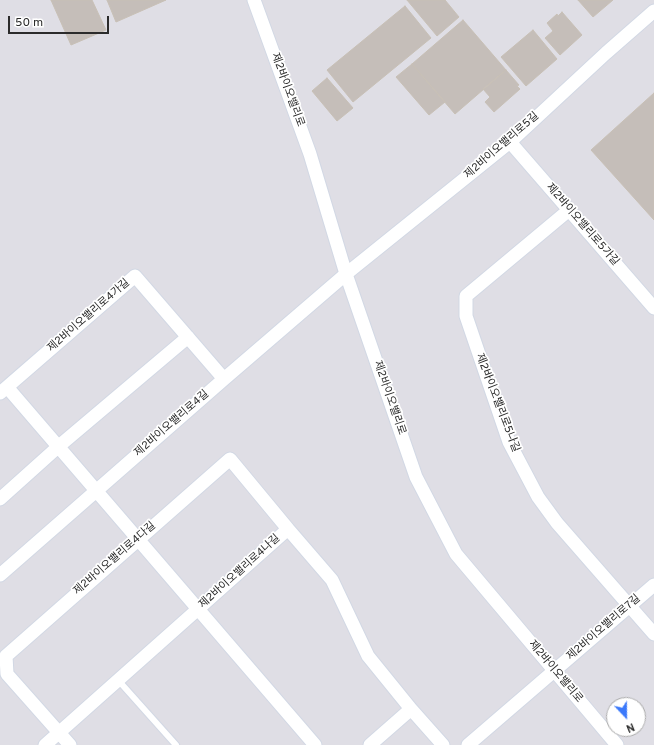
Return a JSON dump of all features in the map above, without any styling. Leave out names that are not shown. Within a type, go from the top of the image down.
[{"type":"street","name":"제2바이오밸리로","points":[[254,0],[310,154],[346,274],[416,477],[456,554],[617,745]]},
{"type":"street","name":"제2바이오밸리로5길","points":[[346,274],[510,142],[606,53],[654,11]]},
{"type":"street","name":"제2바이오밸리로5가길","points":[[510,142],[654,308]]},
{"type":"street","name":"제2바이오밸리로5나길","points":[[569,210],[466,296],[466,316],[509,442],[538,497],[557,523],[630,606]]},
{"type":"street","name":"제2바이오밸리로4길","points":[[0,575],[346,274]]},
{"type":"street","name":"제2바이오밸리로4가길","points":[[4,390],[135,276],[224,379]]},
{"type":"street","points":[[0,499],[59,446],[188,337]]},
{"type":"street","points":[[4,390],[59,446],[315,745]]},
{"type":"street","name":"제2바이오밸리로4다길","points":[[59,732],[7,674],[6,656],[230,459],[288,529]]},
{"type":"street","name":"제2바이오밸리로4나길","points":[[45,745],[288,529],[332,580],[368,656],[411,709],[443,745]]},
{"type":"street","name":"제2바이오밸리로7길","points":[[468,745],[654,585]]},
{"type":"street","points":[[630,606],[654,634]]},
{"type":"street","points":[[370,745],[411,709]]},
{"type":"street","points":[[59,732],[70,745]]},
{"type":"lane","points":[[118,680],[176,745]]},
{"type":"shaded area","points":[[0,0],[654,0],[654,745],[0,745]]},
{"type":"building","points":[[51,0],[92,0],[106,30],[71,45]]},
{"type":"building","points":[[107,0],[166,0],[116,22]]},
{"type":"building","points":[[407,0],[445,0],[459,17],[437,36]]},
{"type":"building","points":[[578,0],[613,0],[593,17]]},
{"type":"building","points":[[405,6],[431,38],[353,102],[327,70]]},
{"type":"building","points":[[562,12],[582,35],[560,55],[545,38],[553,31],[547,23],[557,14],[558,16]]},
{"type":"building","points":[[463,20],[506,70],[455,114],[412,64]]},
{"type":"building","points":[[533,30],[557,59],[526,86],[501,57]]},
{"type":"building","points":[[412,64],[445,102],[429,115],[396,77]]},
{"type":"building","points":[[506,70],[519,85],[517,86],[520,89],[494,112],[485,102],[490,97],[483,89]]},
{"type":"building","points":[[327,78],[353,108],[337,121],[312,91]]},
{"type":"building","points":[[654,93],[654,220],[591,150]]}]
